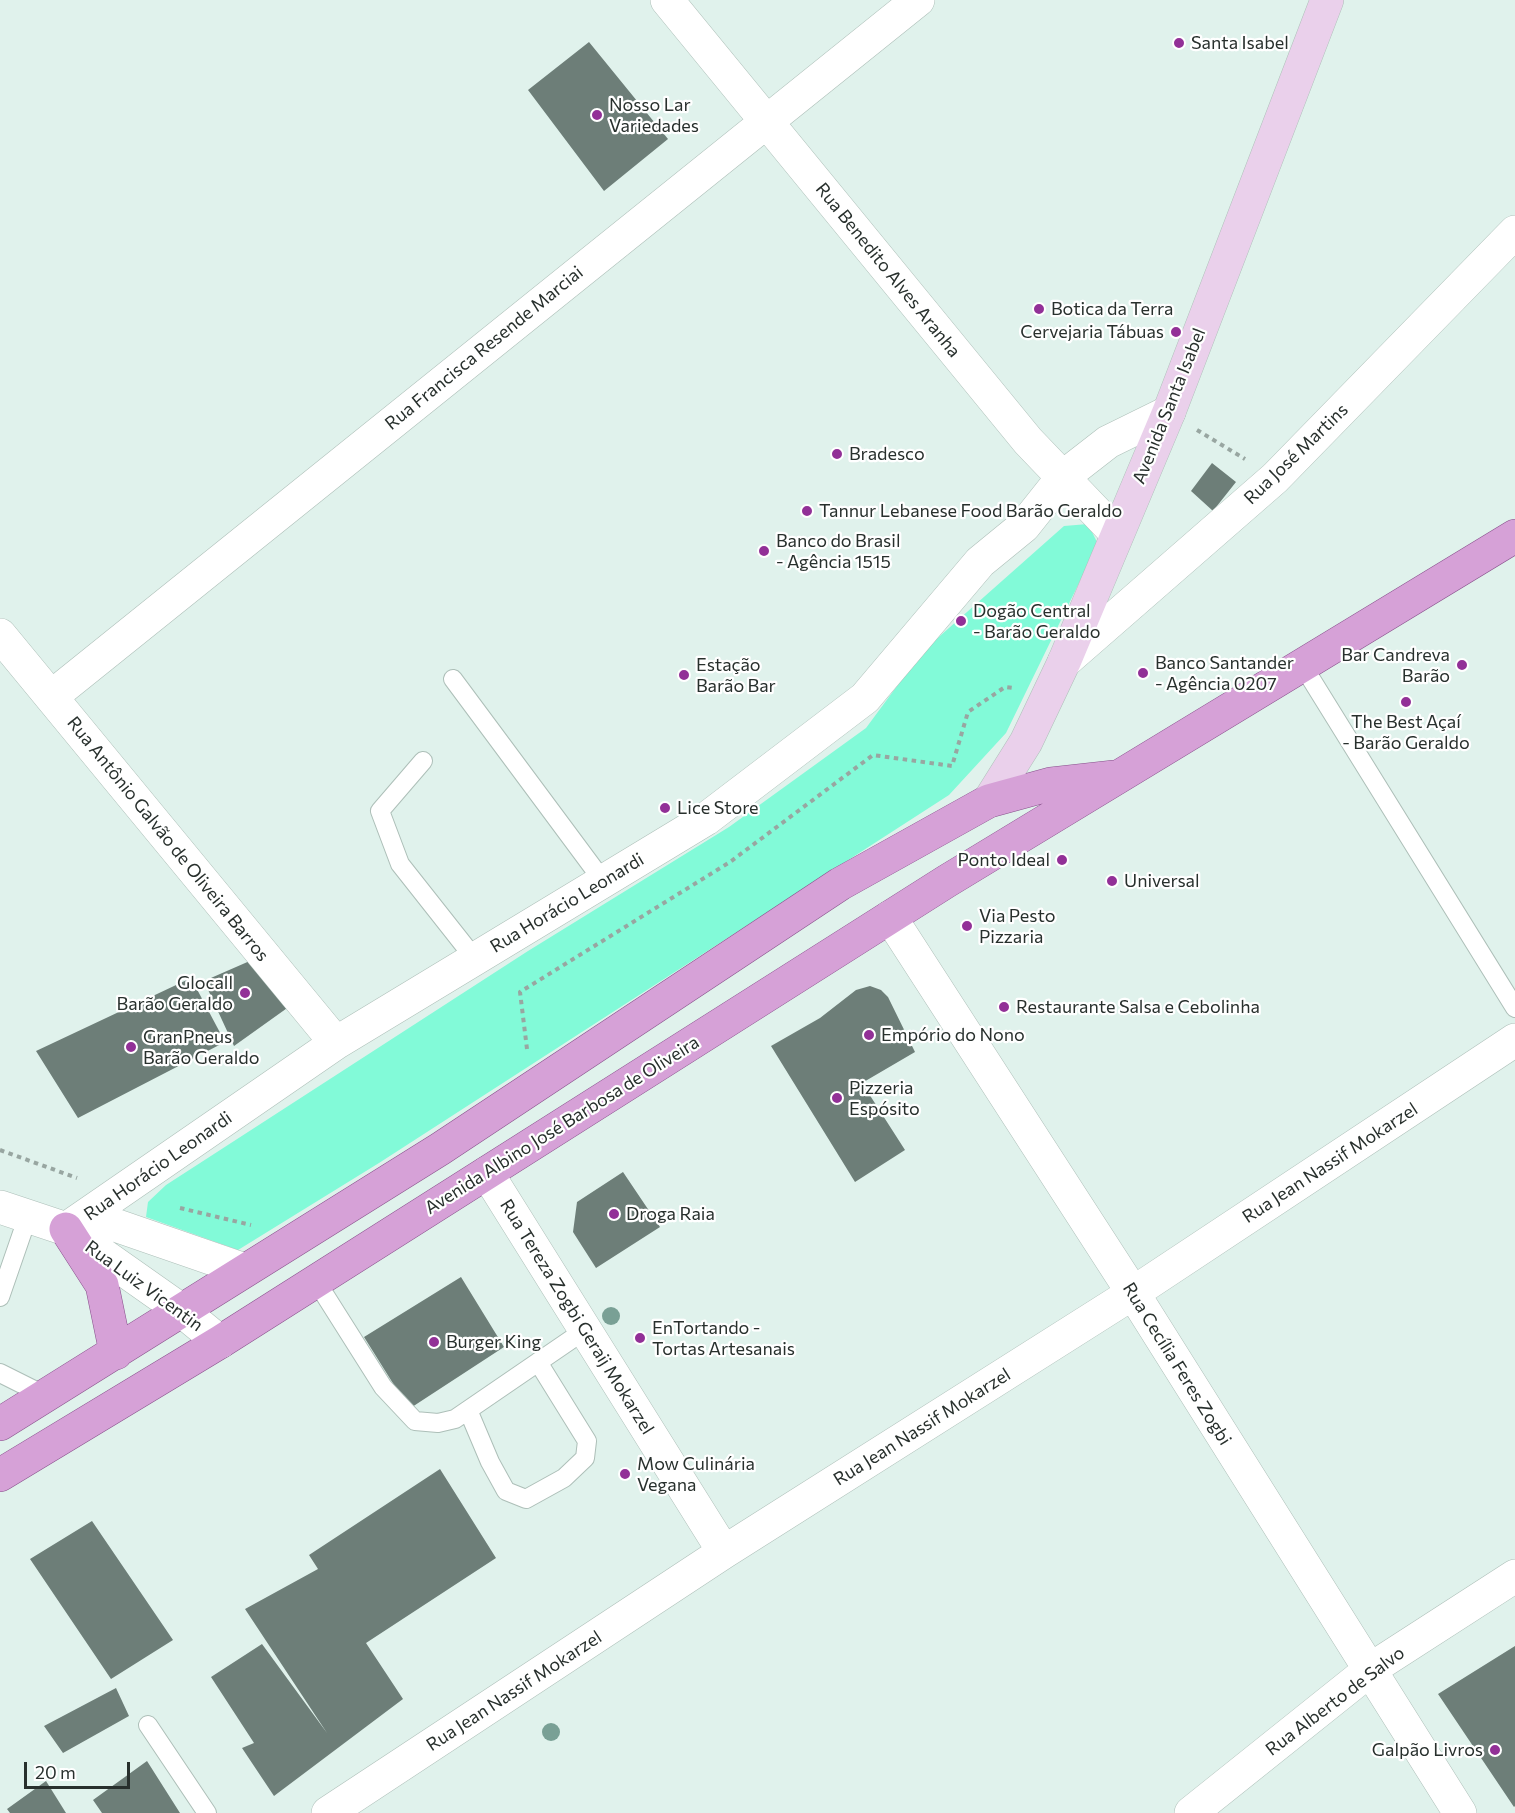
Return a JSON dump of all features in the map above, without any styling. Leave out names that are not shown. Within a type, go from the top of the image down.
[{"type":"main road","name":"Avenida Santa Isabel","points":[[989,801],[1026,742],[1064,662],[1168,412],[1327,0]]},
{"type":"main road","name":"Avenida Albino José Barbosa de Oliveira","points":[[0,1475],[220,1342],[947,881],[1124,776],[1515,536]]},
{"type":"main road","name":"Avenida Albino José Barbosa de Oliveira","points":[[0,1424],[440,1149],[840,884],[989,801],[1051,784],[1124,776]]},
{"type":"main road","points":[[947,881],[989,801]]},
{"type":"main road","points":[[66,1229],[102,1286],[116,1353]]},
{"type":"street","name":"Rua Benedito Alves Aranha","points":[[668,0],[1028,441],[1116,534]]},
{"type":"street","name":"Rua Francisca Resende Marciai","points":[[51,697],[918,0]]},
{"type":"street","name":"Rua José Martins","points":[[1064,662],[1275,478],[1515,232]]},
{"type":"street","name":"Rua Horácio Leonardi","points":[[66,1229],[336,1043],[706,819],[865,698],[980,562],[1024,525],[1063,477],[1108,442],[1168,412]]},
{"type":"street","name":"Rua Antônio Galvão de Oliveira Barros","points":[[0,635],[336,1043]]},
{"type":"street","name":"Rua Cecília Feres Zogbi","points":[[890,917],[1133,1293],[1460,1813]]},
{"type":"street","name":"Rua Jean Nassif Mokarzel","points":[[328,1813],[724,1552],[1133,1293],[1515,1040]]},
{"type":"street","name":"Rua Tereza Zogbi Geraij Mokarzel","points":[[487,1173],[724,1552]]},
{"type":"street","name":"Rua Luiz Vicentin","points":[[14,1212],[66,1229],[181,1310],[220,1342]]},
{"type":"street","name":"Rua Horácio Leonardi","points":[[66,1229],[112,1224],[245,1270]]},
{"type":"street","name":"Rua Alberto de Salvo","points":[[1191,1813],[1371,1669],[1515,1576]]},
{"type":"lane","points":[[1303,666],[1515,1008]]},
{"type":"lane","points":[[453,679],[603,881]]},
{"type":"lane","points":[[423,760],[380,811],[400,864],[475,959]]},
{"type":"lane","points":[[0,1297],[14,1212]]},
{"type":"lane","points":[[316,1281],[383,1388],[415,1421],[438,1423],[456,1419],[585,1330]]},
{"type":"lane","points":[[468,1410],[490,1462],[506,1491],[526,1499],[564,1478],[585,1458],[587,1441],[538,1362]]},
{"type":"lane","points":[[0,1373],[46,1396]]},
{"type":"lane","points":[[148,1725],[207,1813]]},
{"type":"path","points":[[1168,412],[1275,478]]},
{"type":"path","points":[[528,1057],[520,992],[730,862],[873,755],[952,765],[968,712],[1005,687],[1028,688],[1048,696]]},
{"type":"path","points":[[0,1150],[118,1193]]},
{"type":"path","points":[[176,1207],[256,1226]]},
{"type":"green space","points":[[1088,524],[1098,544],[1006,733],[949,795],[379,1163],[238,1250],[146,1217],[148,1202],[166,1185],[528,951],[729,827],[866,728],[923,651],[1064,526]]},
{"type":"building","name":"Nosso Lar Variedades","points":[[589,42],[668,139],[604,191],[528,90]]},
{"type":"building","points":[[1212,463],[1236,482],[1213,511],[1191,491]]},
{"type":"building","name":"Glocall Barão Geraldo","points":[[252,960],[290,1006],[234,1046],[204,981]]},
{"type":"building","name":"GranPneus Barão Geraldo","points":[[191,978],[225,1042],[78,1118],[36,1051]]},
{"type":"building","name":"Pizzeria Espósito","points":[[870,986],[881,990],[888,997],[915,1052],[862,1083],[905,1150],[855,1182],[771,1046],[820,1018],[856,990]]},
{"type":"building","name":"Droga Raia","points":[[623,1172],[660,1227],[596,1268],[573,1232],[577,1202]]},
{"type":"building","name":"Burger King","points":[[461,1277],[504,1347],[409,1409],[364,1337]]},
{"type":"building","points":[[440,1469],[496,1558],[366,1643],[403,1699],[274,1796],[242,1748],[254,1743],[211,1677],[262,1644],[327,1733],[245,1609],[318,1569],[309,1555]]},
{"type":"building","points":[[92,1521],[173,1640],[111,1679],[30,1559]]},
{"type":"building","name":"Galpão Livros","points":[[1515,1646],[1515,1806],[1514,1807],[1438,1694]]},
{"type":"building","points":[[116,1688],[129,1716],[63,1753],[44,1726]]},
{"type":"building","points":[[147,1761],[180,1813],[102,1813],[93,1800]]},
{"type":"building","points":[[46,1781],[66,1813],[10,1813],[7,1809]]},
{"type":"place","name":"Santa Isabel","points":[[1179,43]]},
{"type":"place","name":"Nosso Lar Variedades","points":[[597,115]]},
{"type":"place","name":"Botica da Terra","points":[[1039,309]]},
{"type":"place","name":"Cervejaria Tábuas","points":[[1176,332]]},
{"type":"place","name":"Bradesco","points":[[837,454]]},
{"type":"place","name":"Tannur Lebanese Food Barão Geraldo","points":[[807,511]]},
{"type":"place","name":"Banco do Brasil - Agência 1515","points":[[764,551]]},
{"type":"place","name":"Dogão Central - Barão Geraldo","points":[[961,621]]},
{"type":"place","name":"Bar Candreva Barão","points":[[1462,665]]},
{"type":"place","name":"Banco Santander - Agência 0207","points":[[1143,673]]},
{"type":"place","name":"Estação Barão Bar","points":[[684,675]]},
{"type":"place","name":"The Best Açaí - Barão Geraldo","points":[[1406,702]]},
{"type":"place","name":"Lice Store","points":[[665,808]]},
{"type":"place","name":"Ponto Ideal","points":[[1062,860]]},
{"type":"place","name":"Universal","points":[[1112,881]]},
{"type":"place","name":"Via Pesto Pizzaria","points":[[967,926]]},
{"type":"place","name":"Glocall Barão Geraldo","points":[[245,993]]},
{"type":"place","name":"Restaurante Salsa e Cebolinha","points":[[1004,1007]]},
{"type":"place","name":"Empório do Nono","points":[[869,1035]]},
{"type":"place","name":"GranPneus Barão Geraldo","points":[[131,1047]]},
{"type":"place","name":"Pizzeria Espósito","points":[[837,1098]]},
{"type":"place","name":"Droga Raia","points":[[614,1214]]},
{"type":"place","name":"EnTortando - Tortas Artesanais","points":[[640,1338]]},
{"type":"place","name":"Burger King","points":[[434,1342]]},
{"type":"place","name":"Mow Culinária Vegana","points":[[625,1474]]},
{"type":"place","name":"Galpão Livros","points":[[1495,1750]]}]
